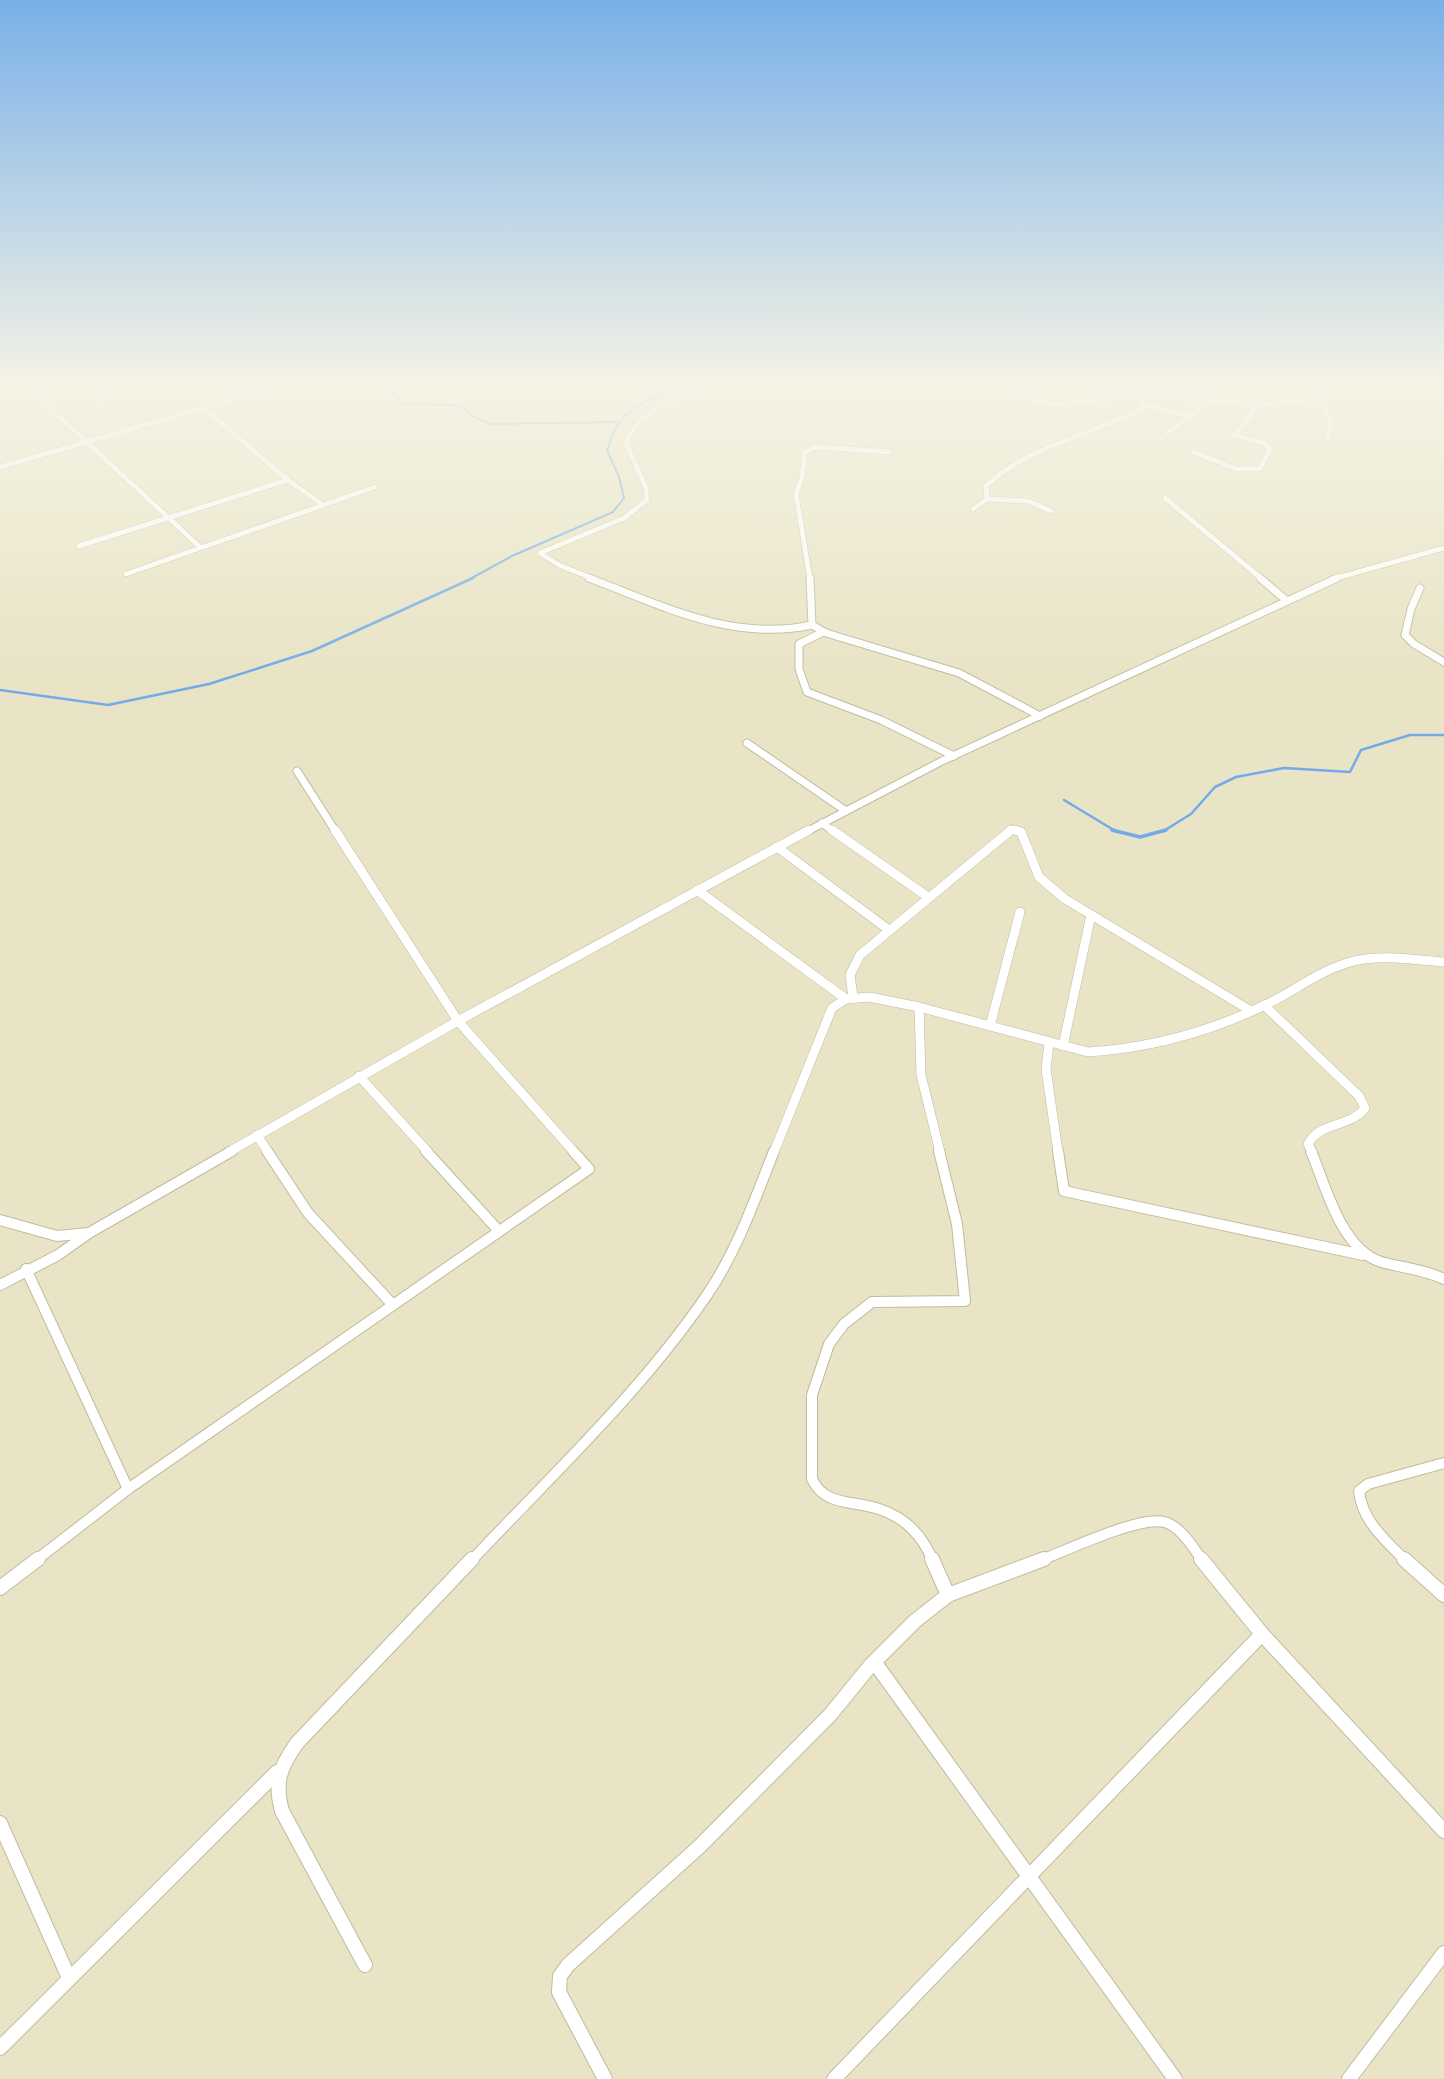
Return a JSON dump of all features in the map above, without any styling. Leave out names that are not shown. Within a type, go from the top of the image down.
[{"type":"street","points":[[126,477],[200,547]]},
{"type":"street","points":[[285,477],[323,505]]},
{"type":"street","points":[[641,477],[647,500],[622,519],[579,534],[540,554],[598,581],[708,623],[777,631],[790,631],[811,625],[823,632],[959,673],[1040,716]]},
{"type":"street","points":[[803,477],[796,494],[802,545],[810,579],[811,625]]},
{"type":"street","points":[[987,499],[986,486],[993,477]]},
{"type":"street","points":[[79,546],[288,480]]},
{"type":"street","points":[[127,574],[375,487]]},
{"type":"street","points":[[1165,498],[1286,600]]},
{"type":"street","points":[[973,509],[987,499],[1028,501],[1051,511]]},
{"type":"street","points":[[0,1285],[26,1269],[73,1248],[89,1233],[359,1076],[822,823],[954,756],[1208,639],[1286,600],[1345,574],[1444,548]]},
{"type":"street","points":[[1420,588],[1411,609],[1405,635],[1413,644],[1444,662]]},
{"type":"street","points":[[823,632],[799,644],[796,653],[802,686],[807,692],[881,720],[954,756]]},
{"type":"street","points":[[747,743],[846,811]]},
{"type":"street","points":[[0,1588],[128,1489],[589,1169],[458,1021],[297,771]]},
{"type":"street","points":[[822,823],[928,897]]},
{"type":"street","points":[[849,998],[850,969],[860,955],[1012,829],[1021,832],[1039,877],[1065,899],[1251,1010]]},
{"type":"street","points":[[777,847],[889,930]]},
{"type":"street","points":[[697,890],[849,998],[919,1007],[1088,1052],[1112,1052],[1147,1045],[1251,1010],[1342,965],[1363,959],[1444,962]]},
{"type":"street","points":[[990,1026],[1020,912]]},
{"type":"street","points":[[1063,1046],[1091,915]]},
{"type":"street","points":[[0,2048],[276,1772],[298,1743],[647,1375],[708,1293],[741,1233],[792,1111],[823,1026],[832,1009],[849,998]]},
{"type":"street","points":[[1264,1005],[1359,1096],[1365,1108],[1362,1115],[1352,1122],[1319,1130],[1311,1135],[1308,1144],[1346,1234],[1363,1255]]},
{"type":"street","points":[[919,1007],[921,1075],[957,1224],[965,1301],[872,1302],[845,1324],[830,1344],[812,1395],[812,1479],[824,1496],[878,1508],[901,1519],[923,1538],[948,1595]]},
{"type":"street","points":[[1049,1043],[1046,1069],[1065,1191],[1363,1255],[1377,1262],[1435,1274],[1444,1279]]},
{"type":"street","points":[[359,1076],[498,1230]]},
{"type":"street","points":[[257,1135],[308,1213],[392,1304]]},
{"type":"street","points":[[0,1220],[57,1236],[89,1233]]},
{"type":"street","points":[[26,1269],[128,1489]]},
{"type":"street","points":[[1444,1463],[1368,1484],[1359,1491],[1358,1500],[1371,1525],[1444,1595]]},
{"type":"street","points":[[605,2079],[559,1992],[564,1970],[700,1846],[830,1715],[923,1612],[948,1595],[1144,1521],[1166,1522],[1178,1530],[1262,1634],[1444,1831]]},
{"type":"street","points":[[834,2079],[1262,1634]]},
{"type":"street","points":[[875,1663],[1175,2079]]},
{"type":"street","points":[[276,1772],[276,1793],[282,1811],[365,1965]]},
{"type":"street","points":[[0,1824],[69,1979]]},
{"type":"street","points":[[1349,2079],[1444,1953]]},
{"type":"waterway","points":[[470,579],[512,556],[613,512],[624,498],[619,477]]},
{"type":"waterway","points":[[0,690],[108,705],[209,684],[312,651],[473,578]]},
{"type":"waterway","points":[[1165,830],[1191,814],[1215,787],[1236,777],[1284,768],[1350,772],[1361,750],[1410,735],[1444,735]]},
{"type":"waterway","points":[[1064,800],[1115,831]]},
{"type":"waterway","points":[[1115,831],[1140,837],[1165,830]]}]
